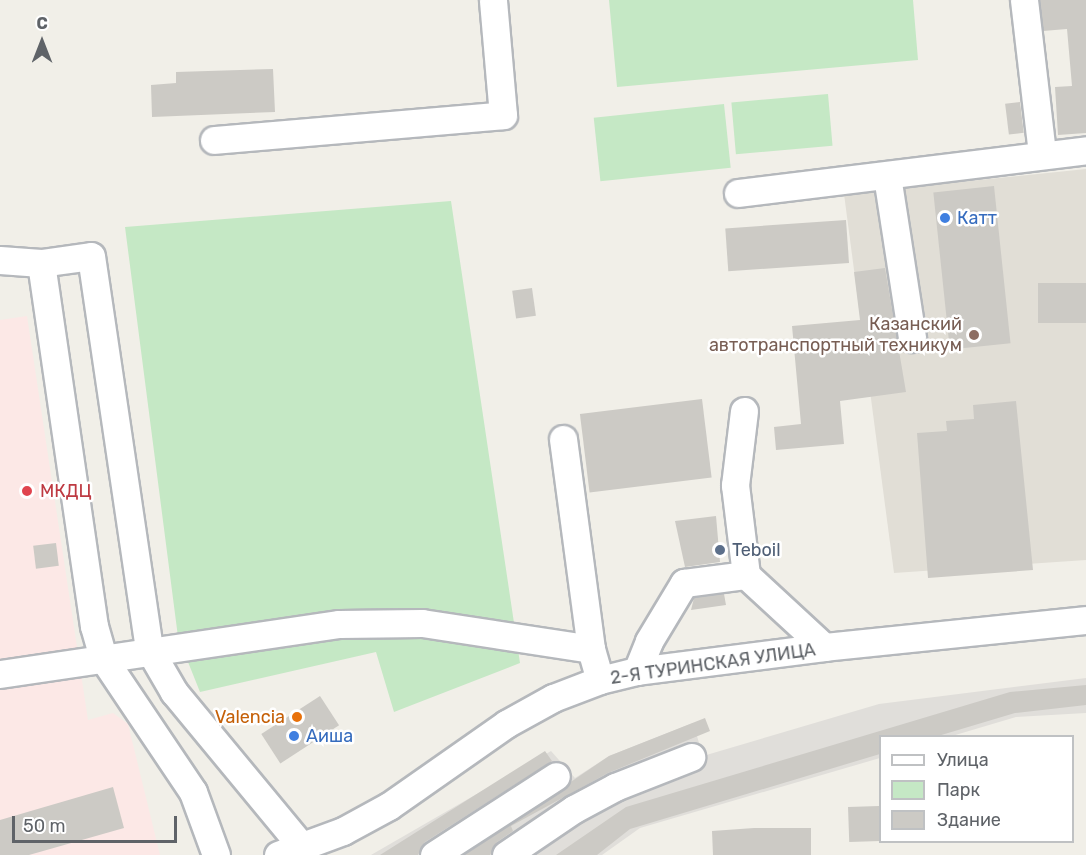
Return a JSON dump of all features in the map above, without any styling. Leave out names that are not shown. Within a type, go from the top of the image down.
[{"type":"street","points":[[214,140],[503,115],[493,0]]},
{"type":"street","points":[[1024,0],[1042,154]]},
{"type":"street","points":[[738,193],[1086,150]]},
{"type":"street","points":[[887,176],[912,338]]},
{"type":"street","points":[[0,260],[40,263],[91,256],[149,649],[174,692],[290,851]]},
{"type":"street","points":[[40,263],[94,626],[103,658],[193,792],[216,855]]},
{"type":"street","points":[[744,411],[735,485],[746,576],[824,647]]},
{"type":"street","points":[[563,439],[591,649],[600,680]]},
{"type":"street","points":[[638,671],[649,641],[684,583],[746,576]]},
{"type":"street","name":"2-Я ТУРИНСКАЯ УЛИЦА","points":[[290,851],[381,810],[506,724],[553,698],[600,680],[638,671],[824,647],[1086,620]]},
{"type":"street","points":[[0,674],[149,649],[339,624],[422,622],[591,649]]},
{"type":"street","points":[[506,855],[605,792],[691,757]]},
{"type":"street","points":[[434,855],[556,776]]},
{"type":"shaded area","name":"Казанский автотранспортный техникум","points":[[1086,169],[1086,560],[894,573],[844,194]]},
{"type":"shaded area","points":[[27,316],[88,720],[113,713],[128,724],[160,855],[0,855],[0,320]]},
{"type":"shaded area","points":[[1086,678],[1086,713],[1016,717],[955,735],[879,735],[879,758],[640,828],[602,855],[371,855],[551,751],[575,778],[609,756],[693,723],[703,756],[879,704]]},
{"type":"green space","points":[[609,0],[913,0],[918,60],[617,87]]},
{"type":"green space","points":[[828,94],[833,146],[736,154],[731,102]]},
{"type":"green space","points":[[724,104],[731,168],[600,181],[594,118]]},
{"type":"green space","points":[[451,201],[520,663],[394,712],[376,652],[200,692],[178,637],[125,227]]},
{"type":"building","points":[[1040,0],[1086,0],[1086,133],[1058,135],[1055,87],[1072,86],[1067,29],[1043,31]]},
{"type":"building","points":[[273,69],[275,112],[152,117],[151,85],[176,83],[176,72]]},
{"type":"building","points":[[1020,102],[1024,133],[1009,135],[1005,104]]},
{"type":"building","points":[[994,186],[1011,343],[950,350],[933,192]]},
{"type":"building","points":[[846,220],[849,263],[728,271],[725,228]]},
{"type":"building","points":[[885,268],[906,392],[840,401],[844,444],[776,450],[774,427],[801,424],[792,326],[860,320],[854,272]]},
{"type":"building","points":[[1038,283],[1086,283],[1086,323],[1038,323]]},
{"type":"building","points":[[532,288],[536,316],[516,319],[512,291]]},
{"type":"building","points":[[702,399],[712,477],[590,492],[580,414]]},
{"type":"building","points":[[1016,401],[1033,570],[928,578],[917,433],[947,431],[946,421],[974,419],[973,405]]},
{"type":"building","points":[[716,516],[720,562],[685,567],[675,521]]},
{"type":"building","points":[[56,543],[59,566],[36,569],[33,546]]},
{"type":"building","points":[[724,594],[726,605],[691,610],[694,598]]},
{"type":"building","points":[[1086,685],[1086,705],[1015,713],[941,735],[879,735],[879,754],[630,829],[597,855],[556,855],[626,807],[1010,692]]},
{"type":"building","points":[[320,696],[339,725],[280,763],[261,734]]},
{"type":"building","points":[[705,718],[710,731],[608,773],[511,826],[513,831],[497,842],[490,855],[463,855],[609,756]]},
{"type":"building","points":[[545,751],[552,761],[425,842],[418,855],[380,855]]},
{"type":"building","points":[[113,787],[124,828],[29,855],[0,855],[0,820]]},
{"type":"building","points":[[879,806],[879,841],[849,842],[848,807]]},
{"type":"building","points":[[811,828],[811,855],[713,855],[712,831]]},
{"type":"place","name":"Катт","points":[[945,218]]},
{"type":"place","name":"Казанский автотранспортный техникум","points":[[974,335]]},
{"type":"place","name":"МКДЦ","points":[[27,491]]},
{"type":"place","name":"Teboil","points":[[720,550]]},
{"type":"place","name":"Valencia","points":[[297,717]]},
{"type":"place","name":"Аиша","points":[[294,736]]}]
